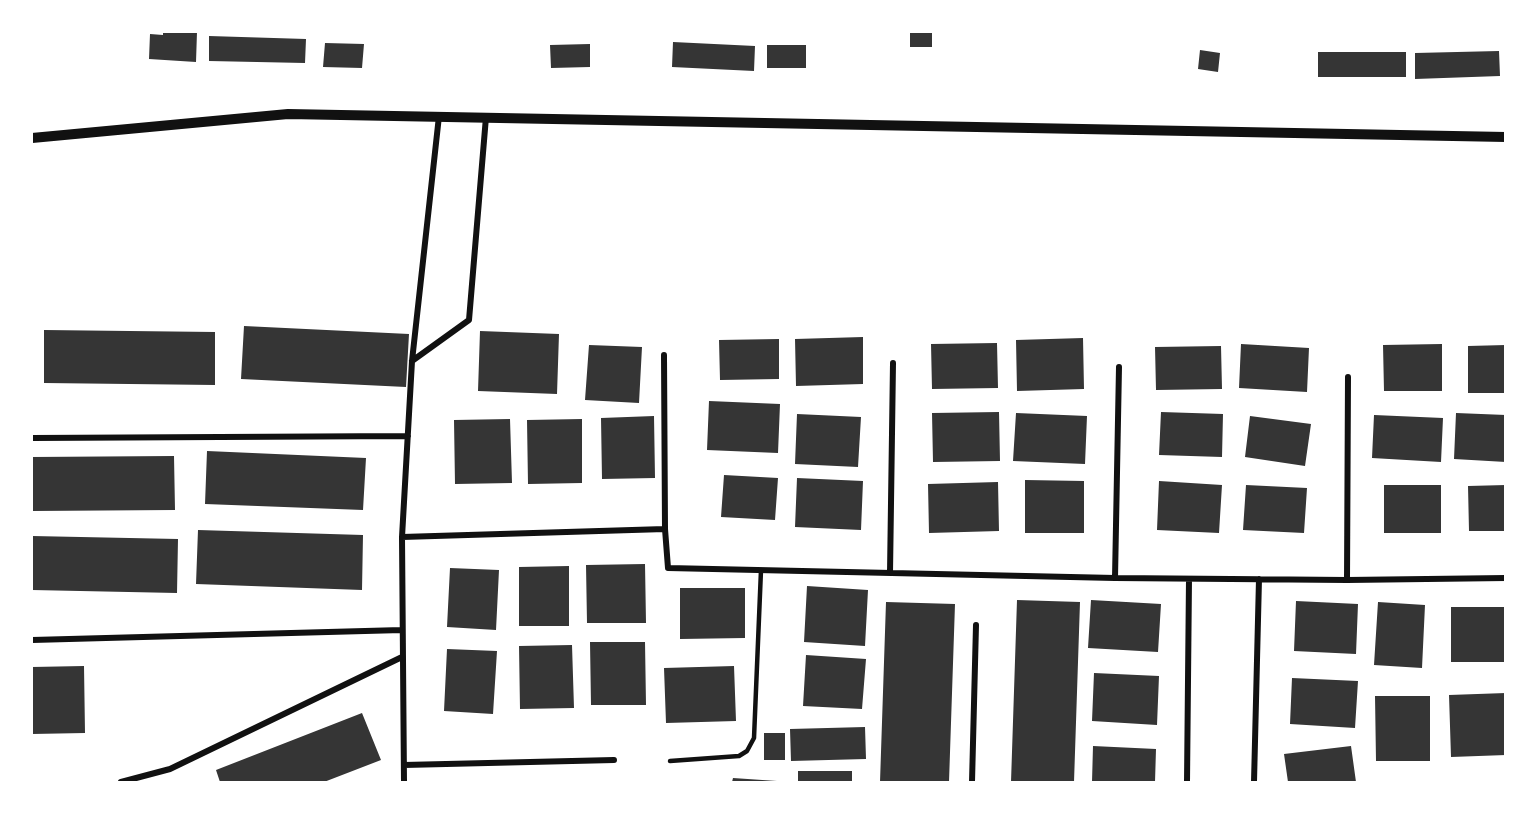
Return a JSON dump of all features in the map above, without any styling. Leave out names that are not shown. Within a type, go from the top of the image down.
[{"type":"street","points":[[32,138],[288,114],[1506,137]]},
{"type":"street","points":[[404,783],[402,537],[412,361],[439,116]]},
{"type":"street","points":[[412,361],[469,321],[486,117]]},
{"type":"street","points":[[664,355],[665,530],[668,568],[1189,579],[1506,579]]},
{"type":"street","points":[[890,573],[893,363]]},
{"type":"street","points":[[1115,578],[1119,367]]},
{"type":"street","points":[[1347,580],[1348,377]]},
{"type":"street","points":[[32,438],[408,436]]},
{"type":"street","points":[[402,537],[665,530]]},
{"type":"street","points":[[1187,783],[1189,579]]},
{"type":"street","points":[[1254,783],[1259,579]]},
{"type":"street","points":[[972,783],[976,625]]},
{"type":"street","points":[[32,640],[402,630]]},
{"type":"street","points":[[121,783],[170,769],[402,657]]},
{"type":"street","points":[[404,765],[614,760]]},
{"type":"lane","points":[[670,761],[739,756],[747,751],[754,738],[761,570]]},
{"type":"building","points":[[163,32],[197,32],[196,62],[149,59],[150,34],[163,35]]},
{"type":"building","points":[[910,32],[932,32],[932,47],[910,47]]},
{"type":"building","points":[[209,36],[306,39],[305,63],[209,61]]},
{"type":"building","points":[[673,42],[755,46],[754,71],[672,67]]},
{"type":"building","points":[[325,43],[364,44],[362,68],[323,67]]},
{"type":"building","points":[[590,44],[590,67],[551,68],[550,45]]},
{"type":"building","points":[[767,45],[806,45],[806,68],[767,68]]},
{"type":"building","points":[[1200,50],[1220,53],[1218,72],[1198,69]]},
{"type":"building","points":[[1499,51],[1500,76],[1415,79],[1415,53]]},
{"type":"building","points":[[1318,52],[1406,52],[1406,77],[1318,77]]},
{"type":"building","points":[[244,326],[409,334],[406,387],[241,379]]},
{"type":"building","points":[[44,330],[215,332],[215,385],[44,383]]},
{"type":"building","points":[[480,331],[559,334],[557,394],[478,391]]},
{"type":"building","points":[[863,337],[863,384],[796,386],[795,339]]},
{"type":"building","points":[[1083,338],[1084,389],[1017,391],[1016,340]]},
{"type":"building","points":[[779,339],[779,379],[720,380],[719,340]]},
{"type":"building","points":[[997,343],[998,388],[932,389],[931,344]]},
{"type":"building","points":[[1241,344],[1309,348],[1307,392],[1239,388]]},
{"type":"building","points":[[1442,344],[1442,391],[1384,391],[1383,345]]},
{"type":"building","points":[[589,345],[642,347],[639,403],[585,400]]},
{"type":"building","points":[[1506,345],[1506,393],[1468,393],[1468,346]]},
{"type":"building","points":[[1221,346],[1222,389],[1156,390],[1155,347]]},
{"type":"building","points":[[709,401],[780,404],[778,453],[707,450]]},
{"type":"building","points":[[999,412],[1000,461],[933,462],[932,413]]},
{"type":"building","points":[[1161,412],[1223,414],[1222,457],[1159,455]]},
{"type":"building","points":[[1016,413],[1087,416],[1085,464],[1013,461]]},
{"type":"building","points":[[1456,413],[1506,415],[1506,462],[1454,459]]},
{"type":"building","points":[[797,414],[861,417],[858,467],[795,464]]},
{"type":"building","points":[[1374,415],[1443,418],[1441,462],[1372,458]]},
{"type":"building","points":[[654,416],[655,478],[602,479],[601,418]]},
{"type":"building","points":[[1250,416],[1311,424],[1305,466],[1245,457]]},
{"type":"building","points":[[510,419],[512,483],[455,484],[454,420]]},
{"type":"building","points":[[582,419],[582,483],[528,484],[527,420]]},
{"type":"building","points":[[207,451],[366,458],[363,510],[205,504]]},
{"type":"building","points":[[174,456],[175,510],[32,511],[32,457]]},
{"type":"building","points":[[724,475],[778,478],[775,520],[721,517]]},
{"type":"building","points":[[797,478],[863,481],[861,530],[795,527]]},
{"type":"building","points":[[1025,480],[1084,481],[1084,533],[1025,533]]},
{"type":"building","points":[[1159,481],[1222,485],[1219,533],[1157,530]]},
{"type":"building","points":[[998,482],[999,531],[929,533],[928,484]]},
{"type":"building","points":[[1246,485],[1307,488],[1304,533],[1243,530]]},
{"type":"building","points":[[1384,485],[1441,485],[1441,533],[1384,533]]},
{"type":"building","points":[[1506,485],[1506,531],[1469,531],[1468,486]]},
{"type":"building","points":[[198,530],[363,535],[362,590],[196,584]]},
{"type":"building","points":[[32,536],[178,539],[177,593],[32,590]]},
{"type":"building","points":[[645,564],[646,623],[587,623],[586,565]]},
{"type":"building","points":[[569,566],[569,626],[519,626],[519,567]]},
{"type":"building","points":[[450,568],[499,570],[496,630],[447,627]]},
{"type":"building","points":[[807,586],[868,590],[865,646],[804,642]]},
{"type":"building","points":[[680,588],[745,588],[745,638],[680,639]]},
{"type":"building","points":[[1017,600],[1080,602],[1074,782],[1011,782]]},
{"type":"building","points":[[1091,600],[1161,604],[1158,652],[1088,648]]},
{"type":"building","points":[[1296,601],[1358,604],[1356,654],[1294,651]]},
{"type":"building","points":[[886,602],[955,604],[949,782],[880,782]]},
{"type":"building","points":[[1378,602],[1425,605],[1422,668],[1374,665]]},
{"type":"building","points":[[1451,607],[1504,607],[1504,662],[1451,662]]},
{"type":"building","points":[[590,642],[645,642],[646,705],[591,705]]},
{"type":"building","points":[[572,645],[574,708],[520,709],[519,646]]},
{"type":"building","points":[[447,649],[497,651],[493,714],[444,711]]},
{"type":"building","points":[[806,655],[866,659],[862,709],[803,706]]},
{"type":"building","points":[[84,666],[85,733],[32,734],[32,667]]},
{"type":"building","points":[[734,666],[736,721],[666,723],[664,668]]},
{"type":"building","points":[[1094,673],[1159,676],[1157,725],[1092,721]]},
{"type":"building","points":[[1292,678],[1358,681],[1355,728],[1290,724]]},
{"type":"building","points":[[1506,693],[1506,755],[1451,757],[1449,695]]},
{"type":"building","points":[[1375,696],[1430,696],[1430,761],[1376,761]]},
{"type":"building","points":[[362,713],[381,760],[324,782],[220,782],[216,770]]},
{"type":"building","points":[[865,727],[866,759],[791,761],[790,729]]},
{"type":"building","points":[[764,733],[785,733],[785,760],[764,760]]},
{"type":"building","points":[[1093,746],[1156,749],[1155,782],[1092,782]]},
{"type":"building","points":[[1351,746],[1356,782],[1288,782],[1284,754]]},
{"type":"building","points":[[798,771],[852,771],[852,782],[798,782]]},
{"type":"building","points":[[733,778],[777,781],[777,782],[732,782]]}]
